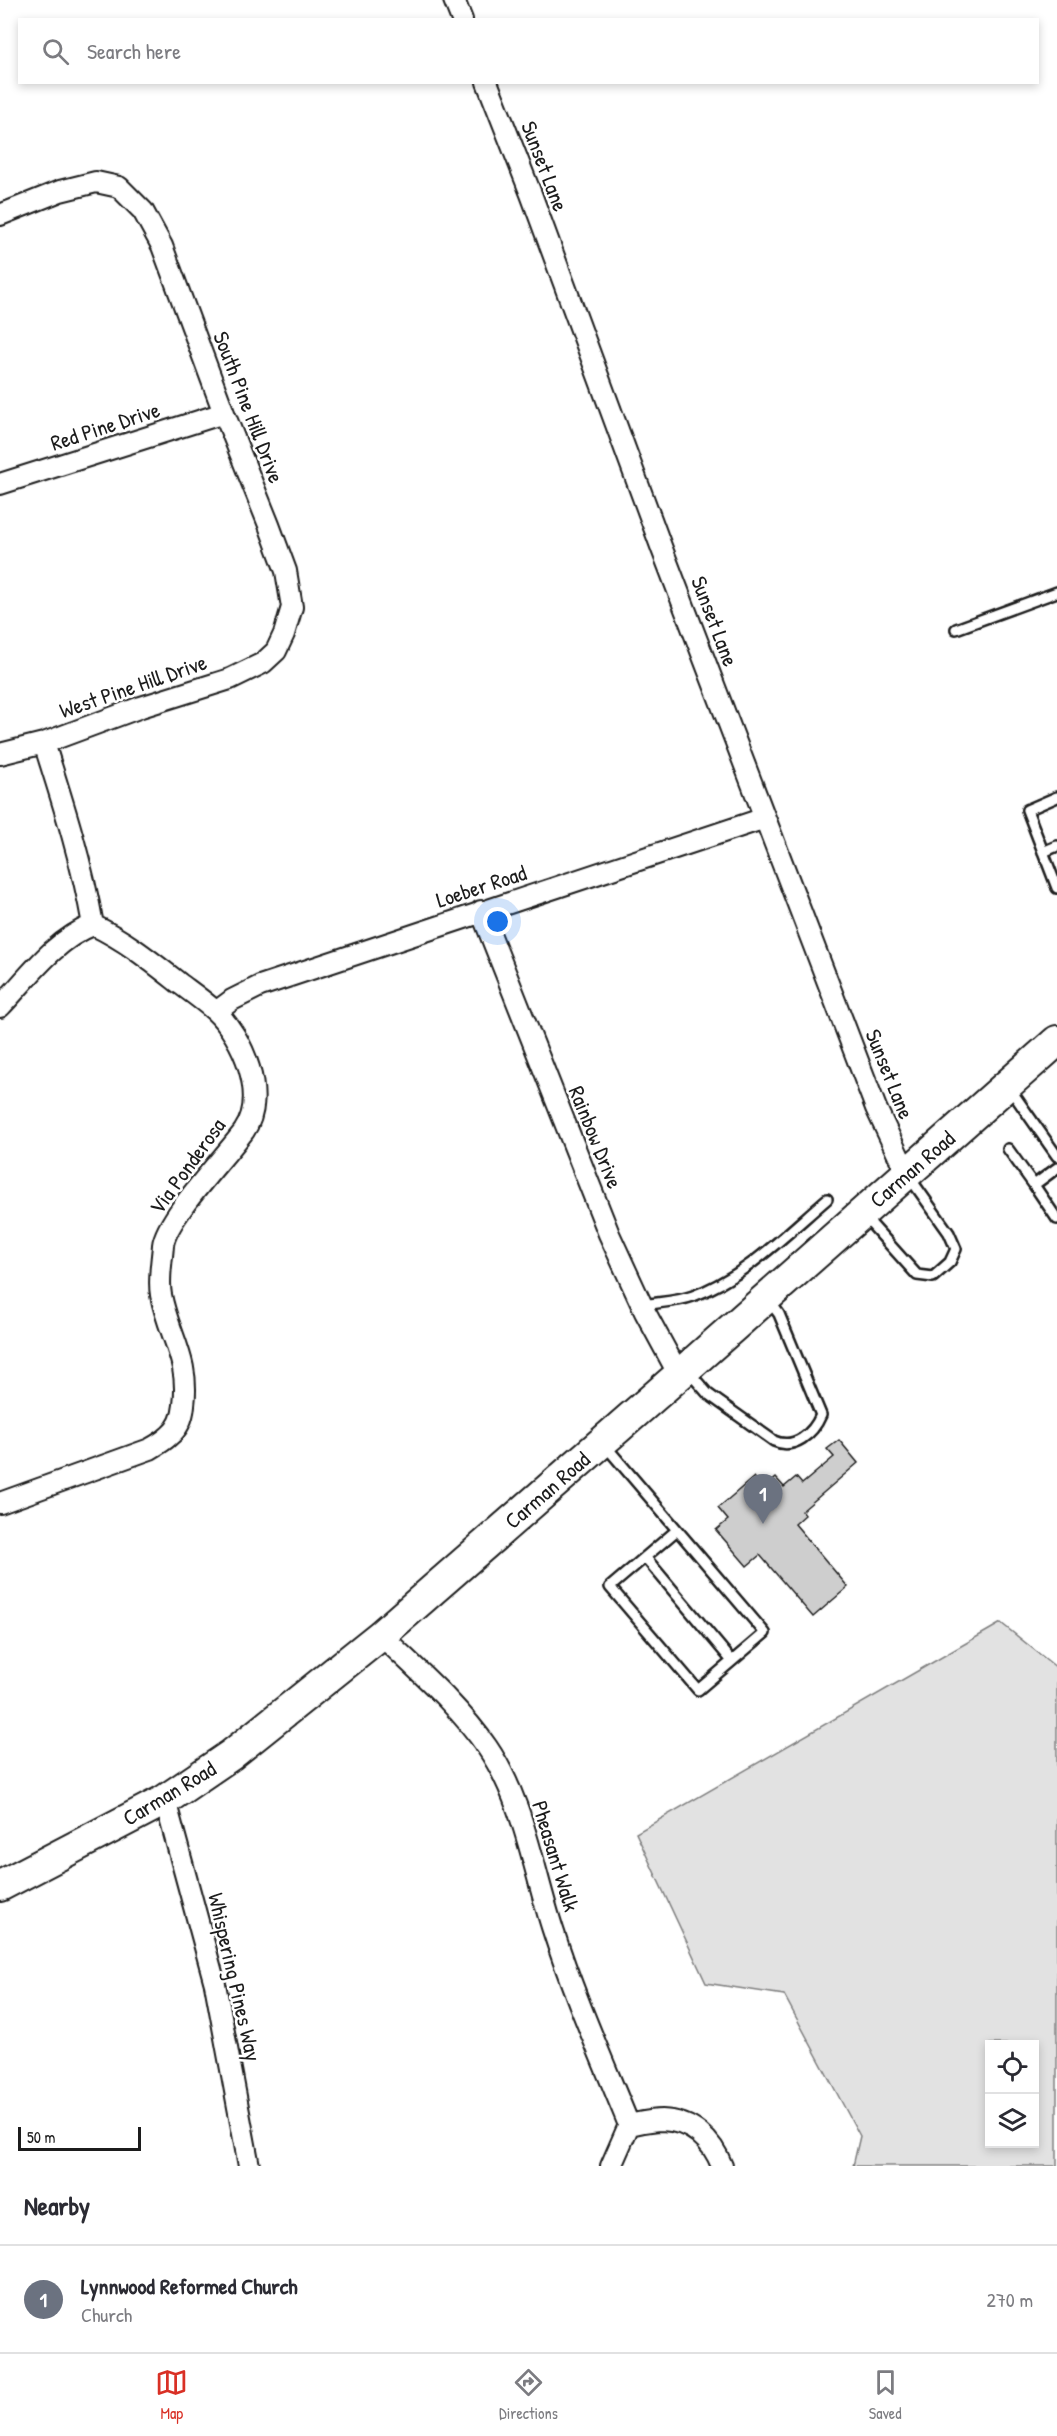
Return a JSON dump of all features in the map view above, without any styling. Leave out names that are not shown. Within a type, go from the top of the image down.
[{"type":"main road","name":"Carman Road","points":[[0,1886],[165,1800],[231,1755],[381,1635],[1057,1041]]},
{"type":"street","points":[[454,0],[461,18]]},
{"type":"street","name":"Sunset Lane","points":[[488,84],[876,1108],[907,1174]]},
{"type":"street","name":"South Pine Hill Drive","points":[[0,215],[60,191],[96,182],[119,187],[143,210],[162,246],[286,571],[292,607],[276,651]]},
{"type":"street","name":"Red Pine Drive","points":[[0,484],[224,413]]},
{"type":"street","name":"West Pine Hill Drive","points":[[0,754],[44,743],[141,707],[230,679],[262,663],[276,651]]},
{"type":"street","points":[[0,1007],[60,944],[78,931],[93,925],[85,879],[44,743]]},
{"type":"street","name":"Loeber Road","points":[[216,1012],[232,1000],[260,986],[765,818]]},
{"type":"street","name":"Rainbow Drive","points":[[481,911],[609,1234],[642,1305],[682,1372]]},
{"type":"street","name":"Via Ponderosa","points":[[0,1503],[150,1449],[170,1436],[182,1420],[187,1384],[184,1362],[172,1334],[161,1294],[164,1239],[181,1210],[245,1128],[253,1107],[253,1082],[242,1048],[216,1012],[144,955],[115,935],[93,925]]},
{"type":"street","name":"Pheasant Walk","points":[[381,1635],[466,1720],[503,1775],[516,1804],[559,1948],[629,2125]]},
{"type":"street","name":"Whispering Pines Way","points":[[165,1800],[209,1962],[228,2049],[249,2166]]},
{"type":"street","points":[[611,2166],[629,2125],[662,2120],[687,2126],[706,2137],[716,2149],[722,2166]]},
{"type":"lane","points":[[956,629],[1057,592]]},
{"type":"lane","points":[[1057,797],[1027,810],[1057,888]]},
{"type":"lane","points":[[1043,852],[1057,846]]},
{"type":"lane","points":[[1007,1085],[1057,1156]]},
{"type":"lane","points":[[1008,1149],[1057,1219]]},
{"type":"lane","points":[[1034,1185],[1057,1168]]},
{"type":"lane","points":[[862,1213],[917,1275],[933,1277],[950,1262],[956,1248],[950,1233],[907,1174]]},
{"type":"lane","points":[[642,1305],[690,1297],[721,1283],[765,1251],[827,1199]]},
{"type":"lane","points":[[682,1372],[774,1442],[784,1446],[792,1445],[816,1426],[821,1415],[779,1314],[767,1298]]},
{"type":"lane","points":[[602,1442],[765,1633],[698,1690],[610,1587],[677,1530]]},
{"type":"lane","points":[[645,1557],[732,1661]]},
{"type":"shaded area","points":[[1001,1623],[1057,1668],[1057,2166],[853,2166],[860,2136],[784,1995],[706,1983],[636,1833]]},
{"type":"building","points":[[839,1440],[858,1463],[802,1511],[805,1515],[795,1524],[848,1587],[813,1617],[760,1555],[747,1566],[716,1530],[728,1520],[718,1508],[754,1477],[764,1488],[776,1478],[784,1487],[796,1477],[802,1484],[834,1457],[827,1449]]},
{"type":"place","name":"Lynnwood Reformed Church","points":[[763,1524]]}]
